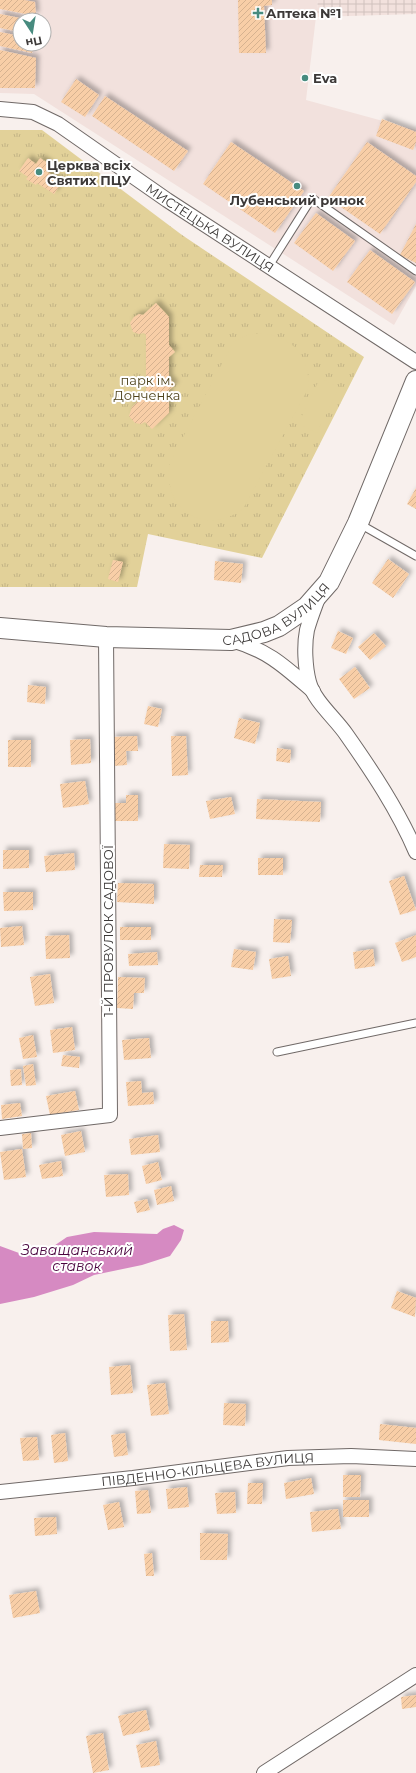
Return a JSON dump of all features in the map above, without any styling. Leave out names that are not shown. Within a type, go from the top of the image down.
[{"type":"main road","name":"САДОВА ВУЛИЦЯ","points":[[0,628],[106,637],[231,640],[264,632],[279,626],[298,614],[329,582],[358,523],[416,381]]},
{"type":"street","name":"МИСТЕЦЬКА ВУЛИЦЯ","points":[[0,109],[33,112],[58,124],[167,200],[416,362]]},
{"type":"street","points":[[318,595],[307,631],[306,667],[310,683],[315,693],[370,769],[393,806],[416,852]]},
{"type":"street","name":"1-Й ПРОВУЛОК САДОВОЇ","points":[[0,1128],[110,1115],[106,637]]},
{"type":"street","points":[[231,640],[250,645],[283,664],[315,693]]},
{"type":"street","name":"ПІВДЕННО-КІЛЬЦЕВА ВУЛИЦЯ","points":[[0,1492],[133,1478],[288,1458],[351,1456],[416,1459]]},
{"type":"street","points":[[264,1773],[416,1675]]},
{"type":"lane","points":[[269,266],[312,198],[416,272]]},
{"type":"lane","points":[[358,523],[416,556]]},
{"type":"lane","points":[[277,1052],[416,1023]]},
{"type":"shaded area","name":"Лубенський ринок","points":[[0,0],[318,0],[306,100],[416,130],[416,286],[394,325],[34,94],[0,93]]},
{"type":"shaded area","points":[[318,0],[416,0],[416,14],[316,17]]},
{"type":"green space","name":"парк ім. Донченка","points":[[0,130],[42,130],[182,235],[364,357],[262,558],[148,534],[137,587],[0,587]]},
{"type":"green space","points":[[260,333],[281,338],[290,343],[296,349],[302,356],[306,365],[309,387],[243,509],[228,517],[213,520],[200,519],[188,514],[179,505],[172,493],[169,479],[170,462],[234,341],[247,335]]},
{"type":"green space","points":[[320,378],[339,387],[317,433],[298,424]]},
{"type":"water","name":"Заващанський ставок","points":[[174,1225],[184,1230],[181,1240],[170,1256],[142,1265],[94,1275],[73,1285],[34,1297],[0,1304],[0,1246],[19,1253],[42,1254],[67,1237],[94,1232],[157,1234],[163,1229]]},
{"type":"building","points":[[0,0],[24,0],[35,2],[36,12],[15,12],[0,9]]},
{"type":"building","points":[[238,0],[272,0],[272,5],[264,6],[266,53],[239,53]]},
{"type":"building","points":[[0,14],[12,16],[12,30],[0,28]]},
{"type":"building","points":[[0,32],[12,34],[12,49],[0,46]]},
{"type":"building","points":[[0,50],[36,58],[35,88],[0,88]]},
{"type":"building","points":[[76,79],[99,95],[85,117],[61,102]]},
{"type":"building","points":[[105,96],[188,151],[174,171],[92,116]]},
{"type":"building","points":[[382,119],[416,132],[416,142],[413,150],[376,136]]},
{"type":"building","points":[[231,142],[304,191],[275,233],[203,184]]},
{"type":"building","points":[[367,142],[416,176],[416,182],[380,234],[328,198]]},
{"type":"building","points":[[28,158],[36,164],[40,158],[51,165],[46,171],[62,182],[54,194],[37,183],[36,185],[26,179],[28,177],[19,171]]},
{"type":"building","points":[[316,213],[355,241],[333,271],[294,243]]},
{"type":"building","points":[[416,224],[416,263],[400,255]]},
{"type":"building","points":[[370,250],[415,282],[392,314],[347,282]]},
{"type":"building","points":[[156,303],[169,317],[169,345],[175,352],[169,357],[169,378],[175,385],[169,390],[169,413],[152,429],[145,422],[141,424],[135,423],[129,416],[132,407],[146,394],[146,335],[144,333],[139,334],[133,332],[130,323],[134,317],[139,314],[143,315]]},
{"type":"building","points":[[416,488],[416,509],[407,504]]},
{"type":"building","points":[[388,559],[409,574],[393,598],[372,583]]},
{"type":"building","points":[[113,560],[123,562],[118,582],[108,579]]},
{"type":"building","points":[[215,561],[243,564],[241,583],[214,580]]},
{"type":"building","points":[[338,631],[353,638],[346,654],[331,648]]},
{"type":"building","points":[[374,633],[386,646],[370,660],[358,647]]},
{"type":"building","points":[[355,667],[370,688],[354,699],[339,679]]},
{"type":"building","points":[[28,685],[46,687],[45,704],[27,702]]},
{"type":"building","points":[[148,706],[162,709],[158,727],[144,724]]},
{"type":"building","points":[[239,718],[260,723],[255,744],[234,738]]},
{"type":"building","points":[[137,736],[138,751],[126,751],[127,765],[113,766],[112,737]]},
{"type":"building","points":[[171,736],[186,736],[188,775],[172,776]]},
{"type":"building","points":[[90,739],[91,763],[71,765],[70,740]]},
{"type":"building","points":[[8,740],[31,740],[31,767],[8,767]]},
{"type":"building","points":[[277,748],[291,750],[290,763],[276,761]]},
{"type":"building","points":[[85,781],[89,804],[63,808],[60,784]]},
{"type":"building","points":[[126,795],[138,795],[138,821],[115,821],[115,803],[126,803]]},
{"type":"building","points":[[231,797],[235,814],[210,819],[206,801]]},
{"type":"building","points":[[257,799],[321,802],[320,822],[256,819]]},
{"type":"building","points":[[164,844],[190,845],[189,869],[163,868]]},
{"type":"building","points":[[3,850],[29,850],[29,868],[3,869]]},
{"type":"building","points":[[74,853],[75,870],[46,872],[44,856]]},
{"type":"building","points":[[258,858],[283,858],[283,875],[258,875]]},
{"type":"building","points":[[200,865],[223,865],[222,877],[199,877]]},
{"type":"building","points":[[404,876],[416,910],[400,915],[389,881]]},
{"type":"building","points":[[118,883],[154,884],[154,904],[117,902]]},
{"type":"building","points":[[3,892],[33,892],[33,910],[4,911]]},
{"type":"building","points":[[274,919],[292,920],[290,943],[273,942]]},
{"type":"building","points":[[22,926],[24,945],[1,947],[0,928]]},
{"type":"building","points":[[120,927],[151,927],[151,940],[120,940]]},
{"type":"building","points":[[69,935],[70,958],[46,959],[45,936]]},
{"type":"building","points":[[416,935],[416,957],[402,962],[395,943]]},
{"type":"building","points":[[234,949],[256,952],[253,970],[231,967]]},
{"type":"building","points":[[373,949],[375,966],[355,969],[353,952]]},
{"type":"building","points":[[157,952],[158,965],[129,966],[128,954]]},
{"type":"building","points":[[288,956],[291,976],[272,979],[269,959]]},
{"type":"building","points":[[50,974],[54,1003],[35,1006],[30,977]]},
{"type":"building","points":[[118,977],[145,978],[144,993],[134,993],[133,1009],[117,1008]]},
{"type":"building","points":[[72,1027],[75,1050],[53,1053],[50,1030]]},
{"type":"building","points":[[33,1035],[37,1057],[23,1059],[19,1038]]},
{"type":"building","points":[[149,1038],[151,1058],[124,1060],[122,1040]]},
{"type":"building","points":[[63,1055],[80,1057],[79,1068],[61,1066]]},
{"type":"building","points":[[33,1064],[36,1085],[26,1086],[23,1066]]},
{"type":"building","points":[[21,1069],[22,1085],[11,1086],[10,1070]]},
{"type":"building","points":[[141,1081],[142,1093],[153,1092],[154,1104],[128,1106],[126,1082]]},
{"type":"building","points":[[75,1091],[79,1110],[50,1115],[46,1096]]},
{"type":"building","points":[[20,1103],[22,1116],[2,1119],[1,1105]]},
{"type":"building","points":[[81,1131],[85,1152],[65,1156],[61,1135]]},
{"type":"building","points":[[31,1133],[32,1148],[23,1149],[22,1134]]},
{"type":"building","points":[[158,1135],[160,1152],[131,1155],[129,1139]]},
{"type":"building","points":[[22,1149],[26,1177],[4,1180],[0,1152]]},
{"type":"building","points":[[61,1161],[63,1176],[42,1179],[39,1165]]},
{"type":"building","points":[[158,1162],[162,1180],[146,1184],[142,1166]]},
{"type":"building","points":[[128,1174],[129,1195],[106,1197],[104,1175]]},
{"type":"building","points":[[171,1186],[174,1201],[157,1205],[154,1190]]},
{"type":"building","points":[[147,1199],[150,1210],[137,1213],[134,1202]]},
{"type":"building","points":[[397,1291],[416,1298],[415,1317],[391,1308]]},
{"type":"building","points":[[184,1314],[187,1350],[170,1351],[168,1315]]},
{"type":"building","points":[[211,1321],[228,1321],[229,1342],[211,1343]]},
{"type":"building","points":[[130,1365],[133,1393],[111,1395],[109,1367]]},
{"type":"building","points":[[165,1383],[169,1414],[151,1416],[147,1385]]},
{"type":"building","points":[[224,1403],[246,1404],[245,1426],[223,1425]]},
{"type":"building","points":[[380,1424],[416,1428],[416,1444],[379,1440]]},
{"type":"building","points":[[65,1433],[68,1461],[54,1463],[51,1435]]},
{"type":"building","points":[[125,1433],[128,1455],[114,1457],[111,1435]]},
{"type":"building","points":[[37,1437],[39,1460],[23,1461],[20,1438]]},
{"type":"building","points":[[343,1475],[361,1475],[360,1497],[343,1497]]},
{"type":"building","points":[[311,1478],[314,1494],[286,1499],[284,1483]]},
{"type":"building","points":[[248,1483],[263,1483],[262,1504],[247,1504]]},
{"type":"building","points":[[187,1487],[189,1507],[168,1509],[166,1489]]},
{"type":"building","points":[[148,1490],[151,1513],[137,1514],[135,1491]]},
{"type":"building","points":[[235,1492],[236,1513],[217,1514],[215,1493]]},
{"type":"building","points":[[343,1500],[369,1500],[369,1517],[343,1517]]},
{"type":"building","points":[[119,1502],[124,1527],[108,1530],[103,1505]]},
{"type":"building","points":[[338,1509],[341,1529],[312,1532],[310,1512]]},
{"type":"building","points":[[56,1517],[57,1534],[35,1536],[34,1518]]},
{"type":"building","points":[[200,1533],[228,1534],[227,1560],[200,1560]]},
{"type":"building","points":[[152,1553],[154,1576],[146,1576],[144,1554]]},
{"type":"building","points":[[36,1591],[40,1613],[13,1618],[9,1595]]},
{"type":"building","points":[[416,1695],[416,1707],[402,1709],[401,1697]]},
{"type":"building","points":[[146,1710],[150,1730],[123,1736],[118,1716]]},
{"type":"building","points":[[103,1733],[109,1770],[93,1773],[86,1736]]},
{"type":"building","points":[[156,1741],[160,1765],[141,1768],[136,1745]]},
{"type":"place","name":"Аптека №1","points":[[258,13]]},
{"type":"place","name":"Eva","points":[[305,78]]},
{"type":"place","name":"Церква всіх Святих ПЦУ","points":[[39,172]]},
{"type":"place","name":"Лубенський ринок","points":[[297,186]]}]
